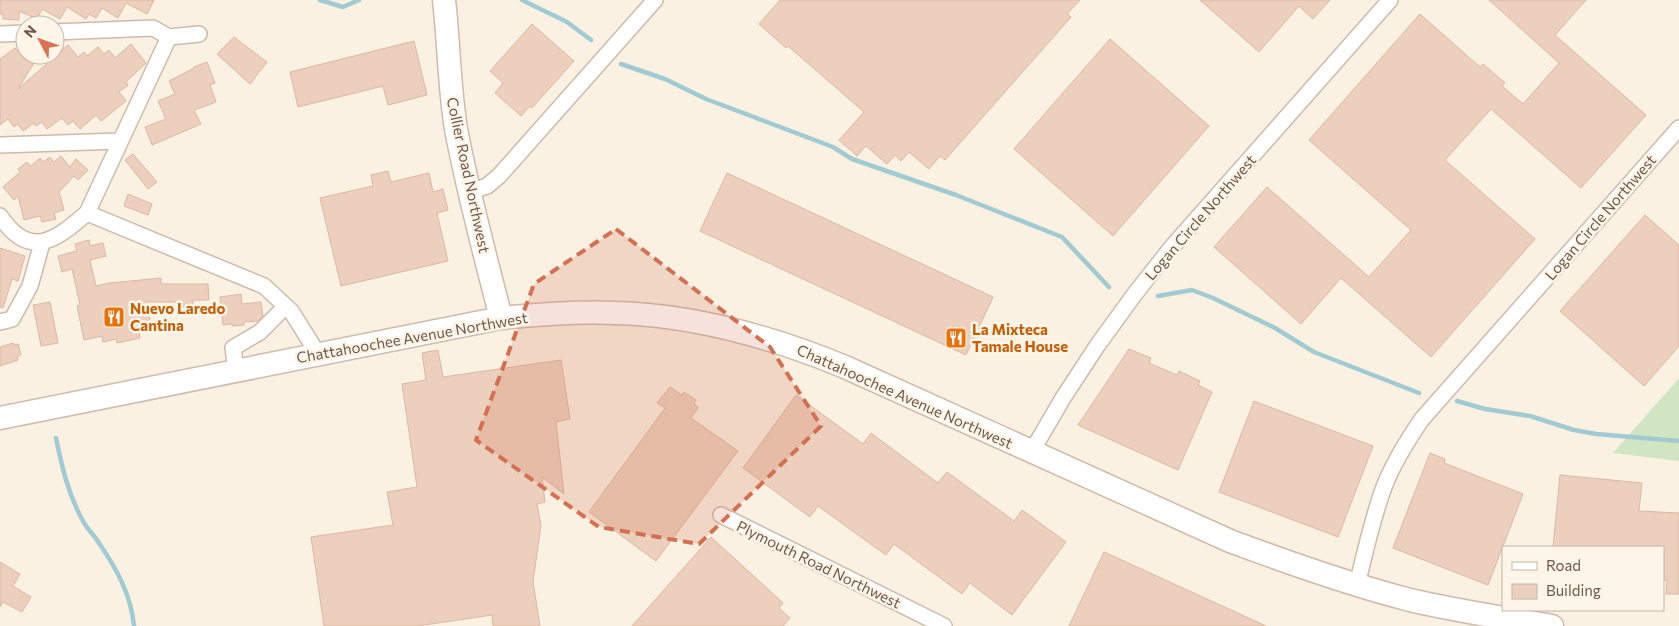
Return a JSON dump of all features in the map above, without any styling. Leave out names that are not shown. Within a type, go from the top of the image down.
[{"type":"street","name":"Collier Road Northwest","points":[[444,0],[448,63],[456,128],[469,192],[501,318]]},
{"type":"street","points":[[469,192],[487,186],[499,176],[655,0]]},
{"type":"street","name":"Logan Circle Northwest","points":[[1032,452],[1063,398],[1097,346],[1171,248],[1390,0]]},
{"type":"street","points":[[65,32],[153,28],[169,37],[199,34]]},
{"type":"street","points":[[0,34],[15,33]]},
{"type":"street","points":[[0,216],[6,225],[22,239],[42,243],[67,231],[87,213],[169,37]]},
{"type":"street","name":"Logan Circle Northwest","points":[[1357,585],[1384,486],[1400,451],[1422,419],[1679,128]]},
{"type":"street","points":[[0,145],[120,141]]},
{"type":"street","points":[[87,213],[264,286],[291,311],[318,354]]},
{"type":"street","points":[[0,322],[12,319],[30,286],[42,243]]},
{"type":"street","points":[[236,371],[233,348],[260,332],[286,306]]},
{"type":"street","name":"Chattahoochee Avenue Northwest","points":[[0,418],[501,318],[542,314],[618,312],[659,316],[732,328],[803,350],[845,367],[1230,540],[1290,564],[1357,585],[1465,612],[1552,626]]},
{"type":"street","name":"Plymouth Road Northwest","points":[[721,515],[944,626]]},
{"type":"highlighted area","points":[[616,229],[770,347],[821,426],[699,544],[599,527],[476,440],[534,284]]},
{"type":"green space","points":[[1679,378],[1679,461],[1613,453]]},
{"type":"building","points":[[0,0],[154,0],[147,14],[126,3],[118,18],[102,8],[96,18],[89,14],[86,19],[67,7],[62,15],[53,15],[42,9],[39,15],[28,15],[19,11],[19,15],[15,15],[15,20],[3,19],[3,14],[0,14]]},
{"type":"building","points":[[780,0],[1080,0],[1067,14],[1071,17],[945,160],[940,156],[929,169],[909,152],[901,161],[895,155],[887,164],[866,146],[857,156],[839,140],[864,112],[788,46],[786,48],[759,24]]},
{"type":"building","points":[[1200,0],[1330,0],[1313,19],[1299,6],[1259,52]]},
{"type":"building","points":[[1489,0],[1586,0],[1555,35],[1646,115],[1581,188],[1491,109],[1445,160],[1535,239],[1431,357],[1341,278],[1301,324],[1214,247],[1267,187],[1369,277],[1411,230],[1309,140],[1420,14],[1480,67],[1483,64],[1505,83],[1502,86],[1523,104],[1559,63]]},
{"type":"building","points":[[532,24],[574,61],[532,108],[530,106],[521,116],[495,93],[503,83],[490,71]]},
{"type":"building","points":[[234,37],[267,62],[250,84],[217,54]]},
{"type":"building","points":[[1110,39],[1209,126],[1113,236],[1014,149]]},
{"type":"building","points":[[414,41],[427,95],[388,105],[383,86],[298,107],[290,72]]},
{"type":"building","points":[[131,44],[146,63],[126,82],[128,85],[119,92],[126,101],[101,121],[96,115],[80,129],[73,121],[68,125],[62,118],[47,129],[42,122],[36,126],[34,123],[23,131],[18,124],[14,127],[8,119],[0,125],[0,59],[15,48],[15,65],[33,65],[18,89],[45,65],[65,65],[65,48],[68,45],[78,57],[84,52],[87,56],[98,47],[104,54],[109,50],[115,58]]},
{"type":"building","points":[[207,62],[215,83],[210,85],[216,102],[194,110],[201,124],[152,145],[145,127],[166,119],[158,101],[175,94],[169,81]]},
{"type":"building","points":[[133,154],[157,182],[148,189],[125,160]]},
{"type":"building","points":[[61,156],[70,167],[76,159],[88,170],[78,180],[74,176],[59,192],[64,210],[54,213],[56,219],[42,222],[40,216],[24,220],[18,196],[14,200],[3,187],[20,172],[18,169],[27,162],[31,166],[40,158],[43,162],[50,157],[54,162]]},
{"type":"building","points":[[388,171],[391,182],[429,173],[433,192],[443,189],[448,210],[437,213],[448,261],[341,286],[320,198],[373,186],[371,175]]},
{"type":"building","points":[[727,173],[993,297],[966,355],[700,231]]},
{"type":"building","points":[[128,194],[152,204],[148,215],[124,206]]},
{"type":"building","points":[[1645,215],[1679,245],[1679,346],[1644,386],[1560,311]]},
{"type":"building","points":[[89,240],[90,246],[103,243],[106,256],[90,260],[96,286],[161,278],[161,284],[208,284],[209,300],[193,300],[193,307],[178,307],[178,302],[146,302],[152,330],[139,333],[140,338],[117,343],[116,339],[103,342],[102,336],[84,340],[77,306],[80,305],[72,269],[62,272],[58,256],[77,251],[75,244]]},
{"type":"building","points":[[0,248],[25,256],[18,281],[12,279],[3,308],[0,307]]},
{"type":"building","points":[[241,294],[242,304],[261,302],[263,316],[258,321],[244,322],[244,325],[223,325],[220,297]]},
{"type":"building","points":[[50,302],[58,343],[41,346],[33,305]]},
{"type":"building","points":[[13,343],[14,345],[18,344],[21,355],[17,357],[18,360],[0,366],[0,347]]},
{"type":"building","points":[[1129,349],[1151,358],[1149,363],[1177,375],[1179,371],[1200,381],[1198,385],[1212,392],[1178,470],[1078,425]]},
{"type":"building","points":[[438,350],[443,377],[561,360],[570,419],[556,422],[564,494],[542,477],[545,502],[537,504],[541,525],[533,582],[540,626],[493,626],[492,615],[418,626],[324,626],[311,537],[393,525],[387,492],[417,487],[402,384],[426,380],[422,353]]},
{"type":"building","points":[[670,387],[682,395],[684,392],[696,400],[694,403],[698,408],[691,418],[738,451],[656,561],[589,512],[665,408],[657,403]]},
{"type":"building","points":[[796,395],[863,444],[871,433],[938,483],[947,472],[1014,521],[1022,510],[1066,542],[1012,615],[970,583],[962,594],[894,544],[886,555],[818,506],[810,517],[743,468]]},
{"type":"building","points":[[1254,401],[1373,446],[1338,537],[1219,492]]},
{"type":"building","points":[[1430,453],[1445,459],[1444,463],[1523,494],[1488,585],[1393,548]]},
{"type":"building","points":[[1560,475],[1642,483],[1639,511],[1679,513],[1679,594],[1666,594],[1667,580],[1664,580],[1664,546],[1553,546]]},
{"type":"building","points":[[711,537],[783,603],[779,608],[790,618],[783,626],[632,626]]},
{"type":"building","points":[[1104,552],[1266,626],[1069,626]]},
{"type":"building","points":[[0,562],[20,574],[13,586],[31,597],[22,612],[3,602],[0,607]]},
{"type":"waterway","points":[[320,0],[343,7],[359,0]]},
{"type":"waterway","points":[[522,0],[567,22],[591,40]]},
{"type":"waterway","points":[[621,64],[665,79],[706,99],[833,147],[852,159],[956,195],[1062,237],[1109,287]]},
{"type":"waterway","points":[[1158,296],[1192,290],[1275,328],[1314,352],[1419,393]]},
{"type":"waterway","points":[[1457,401],[1485,409],[1530,416],[1574,430],[1596,434],[1679,441]]},
{"type":"waterway","points":[[56,438],[63,470],[73,501],[85,524],[105,552],[122,582],[130,603],[134,626]]},
{"type":"place","name":"Nuevo Laredo Cantina","points":[[114,317]]},
{"type":"place","name":"La Mixteca Tamale House","points":[[956,338]]}]
